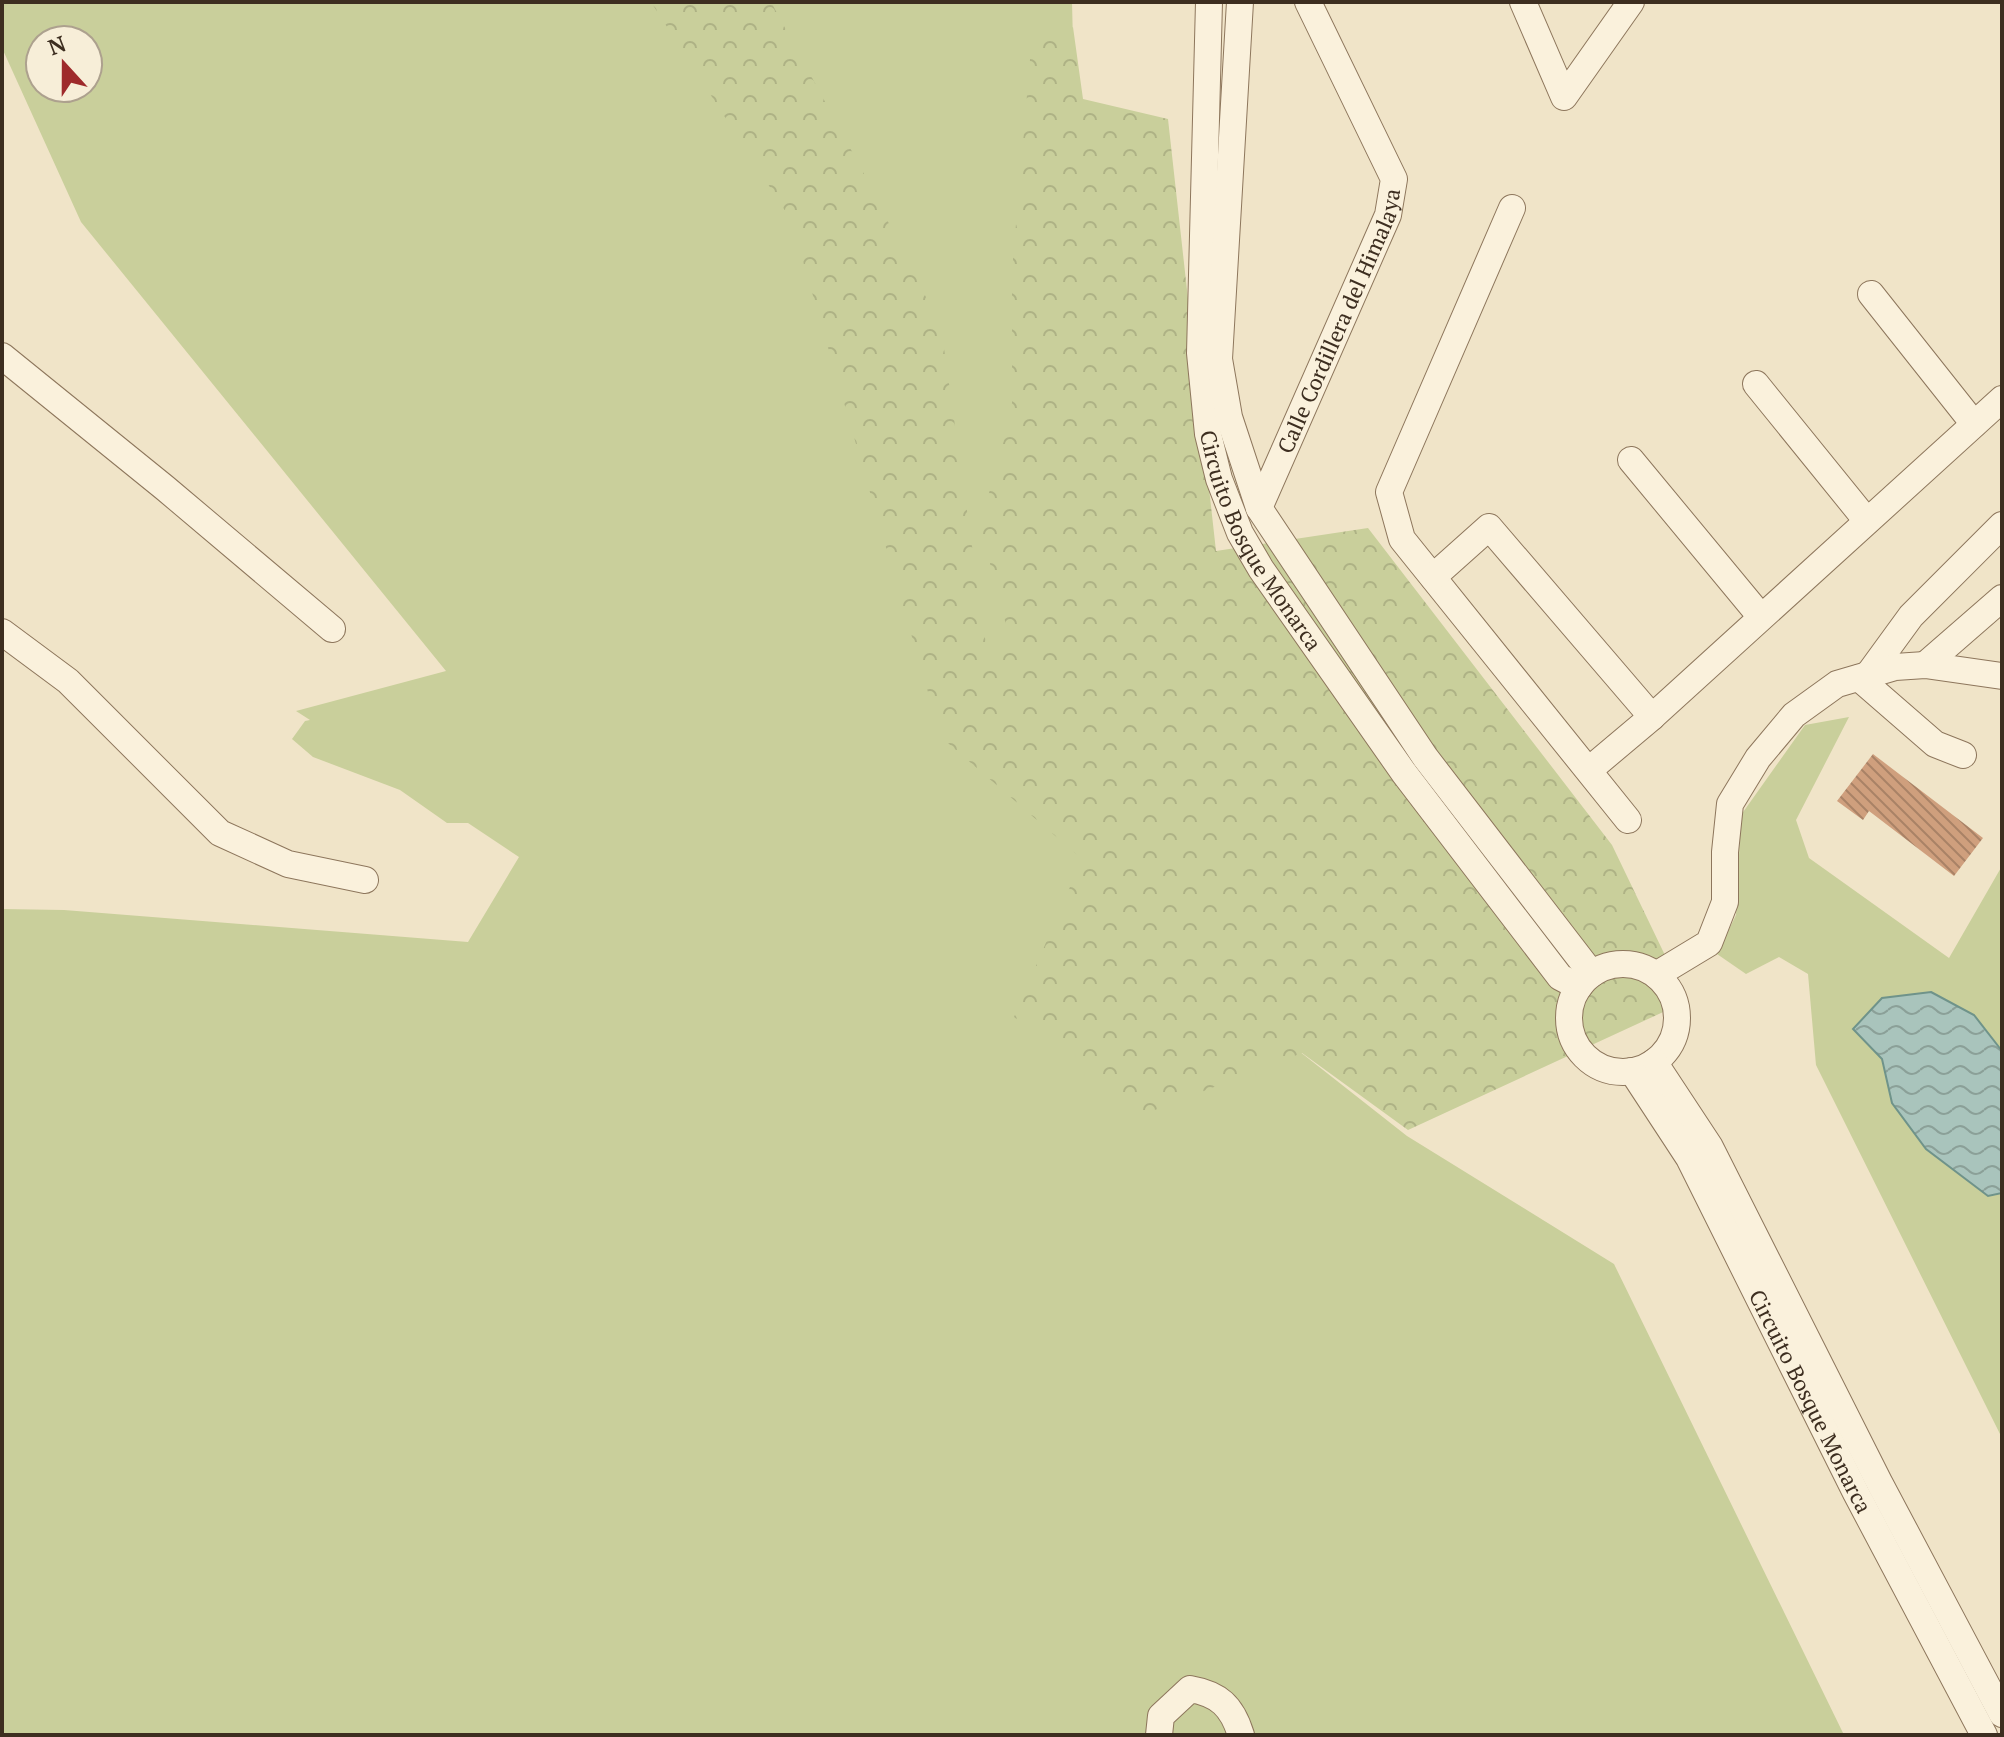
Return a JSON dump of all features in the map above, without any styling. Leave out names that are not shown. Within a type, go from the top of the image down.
[{"type":"street","name":"Circuito Bosque Monarca","points":[[1209,2],[1200,353],[1208,434],[1219,479],[1240,533],[1261,569],[1395,761],[1560,977],[1586,980]]},
{"type":"street","name":"Circuito Bosque Monarca","points":[[1240,2],[1219,359],[1229,417],[1259,508],[1425,757],[1586,980]]},
{"type":"street","name":"Calle Cordillera del Himalaya","points":[[1259,508],[1388,215],[1394,179],[1308,2]]},
{"type":"street","points":[[1523,2],[1564,97],[1631,2]]},
{"type":"street","points":[[1512,208],[1389,492],[1402,539],[1628,820]]},
{"type":"street","points":[[1871,294],[1974,424]]},
{"type":"street","points":[[2,356],[332,629]]},
{"type":"street","points":[[1756,384],[1867,521]]},
{"type":"street","points":[[1589,770],[1652,717],[2002,399]]},
{"type":"street","points":[[1631,460],[1761,617]]},
{"type":"street","points":[[1864,676],[1911,616],[2002,525]]},
{"type":"street","points":[[1433,577],[1489,527],[1652,717]]},
{"type":"street","points":[[1925,665],[2002,598]]},
{"type":"street","points":[[2,632],[68,681],[220,833],[288,864],[365,880]]},
{"type":"street","points":[[1656,975],[1709,943],[1725,902],[1725,852],[1730,804],[1758,758],[1794,715],[1837,684],[1895,667],[1925,665],[2002,676]]},
{"type":"street","points":[[1864,676],[1935,744],[1963,755]]},
{"type":"street","points":[[1625,964],[1641,967],[1656,975],[1670,990],[1677,1009],[1676,1030],[1668,1048],[1643,1067],[1614,1071],[1597,1065],[1583,1054],[1573,1039],[1569,1021],[1571,1003],[1586,980],[1608,966],[1625,964]]},
{"type":"street","name":"Circuito Bosque Monarca","points":[[1643,1067],[1710,1147],[1984,1735]]},
{"type":"street","name":"Circuito Bosque Monarca","points":[[1868,1488],[2002,1714]]},
{"type":"street","points":[[1159,1735],[1161,1716],[1190,1689],[1214,1694],[1237,1721],[1241,1735]]},
{"type":"green space","points":[[2,2],[1072,2],[1094,890],[1407,1136],[1614,1264],[1844,1735],[2,1735],[2,909],[64,910],[468,942],[519,857],[468,823],[447,823],[400,790],[313,757],[292,739],[305,721],[310,720],[296,711],[446,671],[81,222],[27,104],[104,104],[104,24],[24,24],[24,96],[2,48]]},
{"type":"green space","points":[[651,2],[771,2],[862,170],[941,327],[989,666],[1011,644],[980,525],[1012,411],[1012,271],[1031,48],[1073,27],[1083,99],[1168,119],[1216,551],[1368,528],[1612,845],[1687,1001],[1408,1130],[1302,1053],[1147,1113],[1014,1017],[1082,859],[941,737],[791,220]]},
{"type":"green space","points":[[1849,717],[1796,820],[1809,858],[1949,958],[2002,866],[2002,1438],[1816,1065],[1808,974],[1779,957],[1746,974],[1717,954],[1736,915],[1741,815],[1805,725]]},
{"type":"water","points":[[1931,992],[1974,1015],[2002,1051],[2002,1193],[1988,1196],[1926,1149],[1892,1103],[1882,1059],[1853,1029],[1882,998]]},
{"type":"building","points":[[1873,754],[1983,838],[1954,876],[1869,811],[1863,820],[1837,801]]}]
